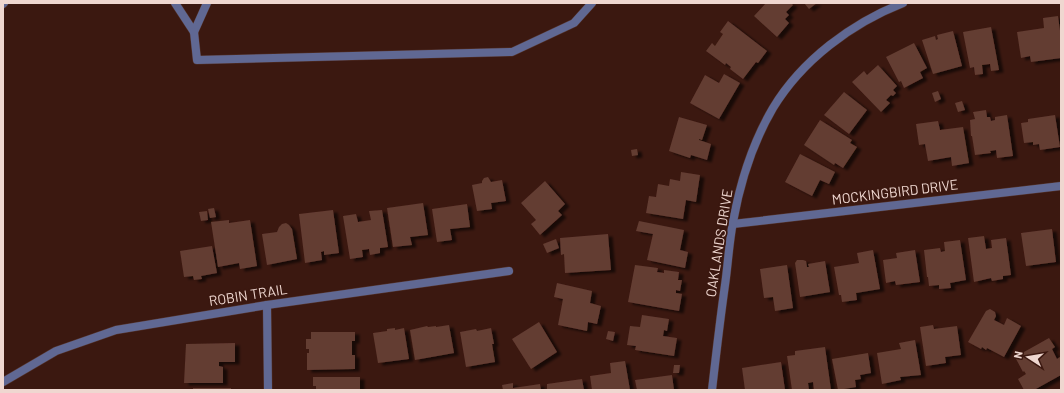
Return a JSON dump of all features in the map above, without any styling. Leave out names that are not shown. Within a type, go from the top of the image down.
[{"type":"street","points":[[175,3],[194,32],[197,60],[512,52],[574,23],[592,3]]},
{"type":"street","points":[[194,32],[206,3]]},
{"type":"street","name":"OAKLANDS DRIVE","points":[[712,390],[733,224],[742,184],[751,158],[774,108],[791,84],[811,62],[833,42],[857,25],[903,3]]},
{"type":"street","name":"MOCKINGBIRD DRIVE","points":[[733,224],[1061,186]]},
{"type":"street","name":"ROBIN TRAIL","points":[[3,382],[56,351],[116,330],[267,305],[508,271]]},
{"type":"street","points":[[267,305],[268,390]]},
{"type":"building","points":[[766,3],[791,3],[793,5],[786,12],[789,15],[785,19],[789,23],[777,37],[754,16]]},
{"type":"building","points":[[804,3],[817,3],[809,9]]},
{"type":"building","points":[[1058,16],[1061,38],[1061,58],[1031,62],[1030,56],[1021,58],[1017,32],[1044,28],[1043,18]]},
{"type":"building","points":[[728,21],[767,51],[743,79],[730,69],[731,67],[726,63],[725,65],[706,51],[712,43],[715,46],[723,34],[720,32]]},
{"type":"building","points":[[991,27],[999,70],[991,71],[990,64],[982,65],[983,74],[975,75],[974,67],[970,68],[963,32]]},
{"type":"building","points":[[953,31],[962,66],[933,74],[922,40],[935,36],[936,40],[938,39],[937,35]]},
{"type":"building","points":[[914,43],[927,68],[920,72],[923,78],[904,88],[901,81],[899,82],[886,57]]},
{"type":"building","points":[[878,65],[897,86],[893,90],[896,93],[893,96],[891,95],[886,100],[890,103],[881,112],[852,82],[864,71],[867,75]]},
{"type":"building","points":[[724,74],[740,83],[719,119],[690,103],[705,75],[719,83]]},
{"type":"building","points":[[938,91],[941,99],[935,102],[932,93]]},
{"type":"building","points":[[844,92],[867,110],[849,134],[824,115]]},
{"type":"building","points":[[962,101],[965,110],[958,112],[955,103]]},
{"type":"building","points":[[986,110],[987,117],[990,117],[991,121],[995,120],[995,117],[1007,115],[1013,156],[997,158],[996,150],[990,151],[991,153],[975,155],[971,136],[970,120],[975,119],[973,112]]},
{"type":"building","points":[[1055,115],[1060,147],[1040,150],[1039,144],[1033,145],[1033,142],[1024,143],[1021,123],[1028,122],[1028,119]]},
{"type":"building","points":[[679,117],[707,125],[702,140],[699,140],[711,144],[707,160],[691,155],[690,158],[669,151]]},
{"type":"building","points":[[820,120],[852,140],[850,143],[857,147],[843,168],[835,163],[834,165],[804,145]]},
{"type":"building","points":[[938,121],[940,130],[963,127],[969,163],[952,166],[951,157],[928,161],[925,144],[919,145],[916,124]]},
{"type":"building","points":[[637,149],[638,155],[632,156],[631,150]]},
{"type":"building","points":[[800,154],[835,172],[829,184],[820,180],[812,196],[785,182]]},
{"type":"building","points":[[681,172],[700,175],[696,202],[686,200],[683,219],[646,213],[649,196],[656,197],[658,184],[669,186],[670,179],[680,181]]},
{"type":"building","points":[[488,177],[491,182],[502,180],[506,201],[491,203],[492,209],[477,211],[472,185],[482,183],[484,178]]},
{"type":"building","points":[[545,181],[565,204],[558,211],[562,215],[540,235],[531,224],[536,220],[521,203]]},
{"type":"building","points":[[423,203],[428,235],[410,237],[412,245],[393,247],[387,208]]},
{"type":"building","points":[[467,204],[470,227],[450,229],[452,240],[437,242],[432,209]]},
{"type":"building","points":[[214,208],[216,217],[210,218],[208,209]]},
{"type":"building","points":[[333,210],[339,253],[324,255],[324,251],[321,252],[322,260],[305,263],[299,214]]},
{"type":"building","points":[[382,210],[388,247],[380,248],[380,253],[370,255],[369,249],[362,250],[363,257],[350,259],[343,216],[356,214],[358,222],[371,220],[369,211]]},
{"type":"building","points":[[207,211],[208,220],[201,221],[199,212]]},
{"type":"building","points":[[229,220],[229,223],[250,220],[257,266],[240,269],[239,263],[218,267],[211,222]]},
{"type":"building","points":[[639,221],[684,230],[680,250],[688,252],[685,268],[647,260],[653,234],[636,231]]},
{"type":"building","points":[[286,223],[292,229],[297,259],[267,265],[262,234],[277,232],[282,224]]},
{"type":"building","points":[[1052,229],[1056,262],[1026,266],[1021,233]]},
{"type":"building","points":[[608,234],[611,270],[565,273],[564,254],[561,255],[560,238]]},
{"type":"building","points":[[984,236],[986,249],[992,248],[991,240],[1006,238],[1011,275],[1003,276],[1003,279],[992,281],[991,278],[974,282],[968,238]]},
{"type":"building","points":[[556,239],[559,248],[547,253],[543,244]]},
{"type":"building","points":[[960,240],[966,280],[950,283],[951,288],[939,289],[939,285],[929,286],[924,250],[940,248],[941,252],[945,251],[944,242]]},
{"type":"building","points":[[212,246],[217,273],[201,276],[202,279],[194,280],[193,276],[184,277],[180,251]]},
{"type":"building","points":[[873,250],[880,289],[856,293],[857,300],[842,302],[841,295],[839,295],[834,267],[859,263],[857,253]]},
{"type":"building","points":[[915,250],[920,282],[896,285],[895,281],[886,283],[883,260],[897,258],[896,253]]},
{"type":"building","points":[[797,260],[806,261],[807,267],[809,267],[808,264],[825,261],[830,292],[800,297],[795,263]]},
{"type":"building","points":[[635,265],[658,268],[657,272],[664,273],[664,270],[679,272],[678,280],[682,280],[680,291],[676,290],[676,293],[682,294],[679,311],[628,302]]},
{"type":"building","points":[[787,265],[793,308],[775,311],[773,297],[764,298],[760,269]]},
{"type":"building","points":[[557,283],[592,291],[590,303],[601,306],[597,324],[588,322],[587,331],[558,325],[563,299],[554,297]]},
{"type":"building","points":[[990,309],[995,312],[996,316],[994,320],[1004,325],[1007,318],[1021,326],[1004,357],[987,348],[986,350],[982,347],[981,349],[968,342],[986,311]]},
{"type":"building","points":[[642,315],[669,319],[667,331],[664,330],[663,336],[677,338],[674,356],[635,350],[636,346],[627,345],[630,326],[640,327]]},
{"type":"building","points":[[539,322],[557,352],[531,369],[512,339]]},
{"type":"building","points":[[449,325],[454,353],[415,360],[410,330],[427,326],[436,327]]},
{"type":"building","points":[[933,325],[934,329],[957,326],[961,355],[945,357],[946,363],[926,366],[920,327]]},
{"type":"building","points":[[395,328],[395,330],[404,328],[409,359],[378,363],[373,333]]},
{"type":"building","points":[[491,328],[495,362],[466,367],[460,332]]},
{"type":"building","points":[[608,331],[615,332],[613,341],[606,339]]},
{"type":"building","points":[[311,332],[355,332],[355,341],[352,341],[352,355],[355,355],[355,369],[307,370],[307,353],[309,353],[309,349],[306,349],[306,339],[311,339]]},
{"type":"building","points":[[1049,338],[1055,347],[1052,349],[1057,359],[1060,357],[1061,359],[1061,375],[1034,390],[1024,390],[1018,379],[1026,374],[1024,371],[1023,372],[1015,357]]},
{"type":"building","points":[[915,340],[921,375],[900,377],[901,380],[882,384],[877,353],[901,349],[899,343]]},
{"type":"building","points":[[235,343],[235,362],[219,362],[219,366],[223,367],[223,383],[184,383],[186,344]]},
{"type":"building","points":[[825,347],[831,390],[814,390],[813,382],[808,383],[809,390],[792,390],[787,356],[795,355],[795,351]]},
{"type":"building","points":[[868,353],[871,373],[860,375],[861,379],[855,380],[856,387],[838,390],[832,359]]},
{"type":"building","points":[[625,361],[630,390],[592,390],[590,376],[611,373],[610,363]]},
{"type":"building","points":[[781,362],[785,390],[745,390],[742,368]]},
{"type":"building","points":[[674,365],[680,365],[679,373],[673,373]]},
{"type":"building","points":[[672,375],[674,390],[637,390],[635,380]]},
{"type":"building","points":[[313,377],[360,377],[360,390],[316,390],[316,386],[313,386]]},
{"type":"building","points":[[582,379],[584,390],[547,390],[547,384]]},
{"type":"building","points":[[513,383],[513,388],[540,384],[541,390],[503,390],[502,385]]},
{"type":"building","points":[[193,388],[231,388],[231,390],[193,390]]}]
